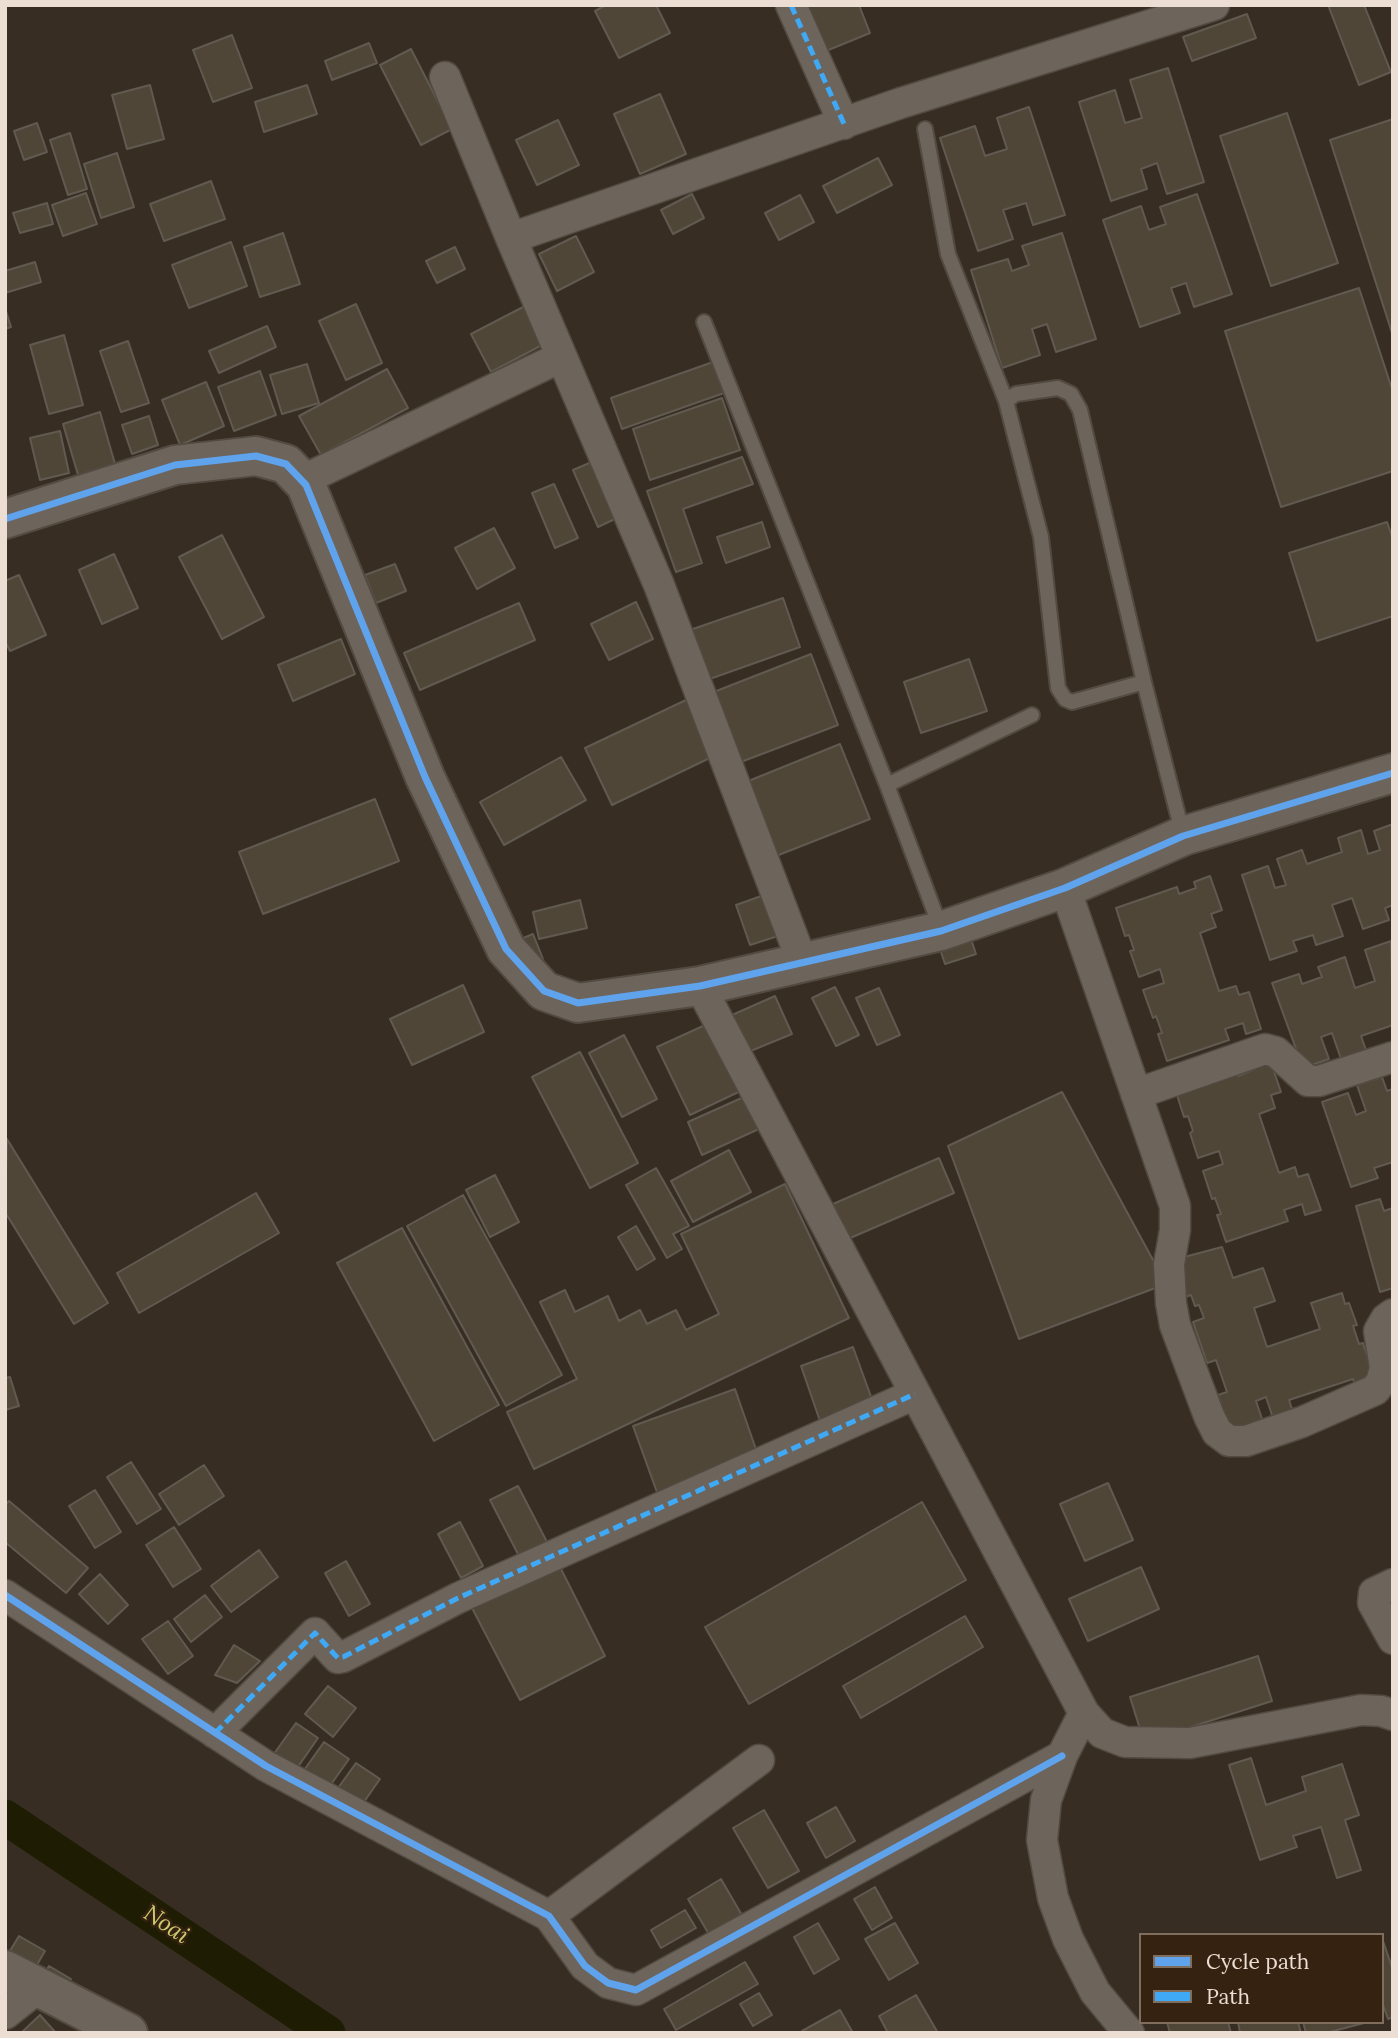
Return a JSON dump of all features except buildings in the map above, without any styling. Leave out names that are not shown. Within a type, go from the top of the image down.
[{"type":"street","points":[[792,5],[844,124]]},
{"type":"street","points":[[511,238],[844,124],[1214,5]]},
{"type":"street","points":[[445,77],[659,585],[803,964]]},
{"type":"street","points":[[301,481],[561,357]]},
{"type":"street","points":[[5,519],[175,465],[256,456],[286,464],[306,485],[425,777],[506,949],[544,990],[578,1003],[700,986],[942,931],[1065,888],[1184,836],[1393,773]]},
{"type":"street","points":[[1065,888],[1175,1206],[1175,1230],[1169,1264],[1175,1325],[1217,1432],[1229,1441],[1246,1441],[1302,1422],[1375,1390],[1381,1382],[1385,1368],[1379,1331],[1386,1319],[1393,1314]]},
{"type":"street","points":[[700,986],[1084,1713],[1102,1733],[1125,1742],[1190,1743],[1361,1710],[1393,1715]]},
{"type":"street","points":[[1136,1094],[1265,1049],[1276,1052],[1308,1081],[1320,1081],[1393,1057]]},
{"type":"street","points":[[215,1733],[315,1633],[338,1658],[343,1657],[458,1598],[915,1394]]},
{"type":"street","points":[[1393,1584],[1374,1593],[1373,1603],[1393,1639]]},
{"type":"street","points":[[5,1595],[266,1766],[549,1916],[585,1966],[608,1983],[636,1990],[1062,1756]]},
{"type":"street","points":[[1084,1713],[1062,1756],[1046,1800],[1042,1840],[1053,1898],[1068,1939],[1095,1992],[1129,2033]]},
{"type":"street","points":[[549,1916],[759,1760]]},
{"type":"street","points":[[5,1970],[128,2033]]},
{"type":"street","points":[[5,2014],[39,1987]]},
{"type":"lane","points":[[925,129],[948,254],[1006,401],[1041,537],[1058,688],[1065,699],[1072,702],[1144,682]]},
{"type":"lane","points":[[704,322],[942,931]]},
{"type":"lane","points":[[1006,401],[1016,394],[1058,388],[1071,394],[1080,410],[1144,682],[1184,836]]},
{"type":"lane","points":[[887,785],[1032,715]]},
{"type":"waterway","name":"Noai","points":[[5,1817],[328,2033]]},
{"type":"marked path","points":[[791,5],[844,124]]},
{"type":"marked path","points":[[215,1733],[315,1633],[338,1658],[343,1657],[458,1598],[915,1394]]},
{"type":"cycle path","points":[[5,519],[175,465],[256,456],[286,464],[306,485],[425,777],[506,949],[544,991],[578,1003],[700,986],[941,931],[1065,888],[1183,836],[1393,773]]},
{"type":"cycle path","points":[[5,1595],[266,1766],[549,1916],[585,1966],[608,1983],[636,1990],[1062,1756]]}]
